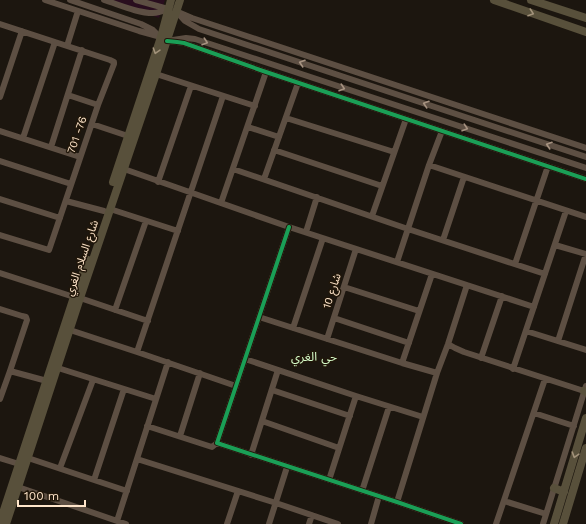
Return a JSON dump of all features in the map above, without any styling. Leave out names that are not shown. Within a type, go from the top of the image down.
[{"type":"main road","name":"شارع السلام الغري","points":[[6,524],[28,458],[47,382],[98,239],[128,136],[135,125],[156,74],[172,10],[171,0]]},
{"type":"main road","name":"شارع السلام الغري","points":[[172,10],[180,0]]},
{"type":"main road","points":[[494,0],[582,30]]},
{"type":"main road","points":[[531,0],[545,2],[563,11],[584,18]]},
{"type":"main road","points":[[559,22],[566,18],[566,14],[563,11]]},
{"type":"main road","points":[[582,30],[576,26],[575,23],[577,19],[584,18]]},
{"type":"main road","name":"شارع السلام الغري","points":[[107,210],[124,169],[135,125],[164,39]]},
{"type":"main road","name":"شارع السلام الغري","points":[[0,522],[19,464],[58,368],[70,330],[77,298]]},
{"type":"main road","points":[[554,524],[586,418]]},
{"type":"main road","points":[[563,524],[586,449]]},
{"type":"main road","points":[[554,488],[564,492]]},
{"type":"street","points":[[45,0],[164,39],[185,41],[298,83],[584,178],[586,168],[195,39],[185,41]]},
{"type":"street","points":[[70,0],[141,24],[153,30],[164,39]]},
{"type":"street","points":[[104,0],[152,14],[172,10]]},
{"type":"street","points":[[136,0],[172,10],[500,121],[586,148]]},
{"type":"street","points":[[116,15],[120,14],[121,12],[122,9],[120,5]]},
{"type":"street","points":[[172,10],[185,21],[199,29],[586,157]]},
{"type":"street","points":[[67,46],[78,11]]},
{"type":"street","points":[[185,41],[192,18]]},
{"type":"street","points":[[0,24],[82,50],[50,147]]},
{"type":"street","points":[[0,97],[22,31]]},
{"type":"street","points":[[23,138],[55,42]]},
{"type":"street","name":"701 -76","points":[[0,235],[49,250],[98,105],[114,64],[112,61],[82,50]]},
{"type":"street","points":[[320,69],[323,61]]},
{"type":"street","points":[[221,203],[266,72]]},
{"type":"street","points":[[156,74],[255,106]]},
{"type":"street","points":[[314,88],[317,79]]},
{"type":"street","points":[[264,179],[298,83]]},
{"type":"street","points":[[158,182],[191,86]]},
{"type":"street","points":[[68,94],[98,105]]},
{"type":"street","points":[[389,103],[395,100],[393,94]]},
{"type":"street","points":[[137,352],[222,96]]},
{"type":"street","points":[[406,109],[404,103],[406,100],[410,99]]},
{"type":"street","points":[[286,118],[394,152]]},
{"type":"street","points":[[372,216],[406,119]]},
{"type":"street","points":[[498,128],[500,121]]},
{"type":"street","points":[[92,124],[128,136]]},
{"type":"street","points":[[248,127],[279,137]]},
{"type":"street","points":[[0,131],[80,157]]},
{"type":"street","points":[[397,262],[442,131]]},
{"type":"street","points":[[505,152],[509,143]]},
{"type":"street","points":[[274,150],[382,186]]},
{"type":"street","points":[[0,161],[71,184]]},
{"type":"street","points":[[429,166],[586,217]]},
{"type":"street","points":[[514,264],[548,166]]},
{"type":"street","points":[[124,169],[289,227],[534,306]]},
{"type":"street","points":[[233,169],[545,274]]},
{"type":"street","points":[[443,240],[464,177]]},
{"type":"street","points":[[306,232],[317,197]]},
{"type":"street","points":[[0,199],[60,218]]},
{"type":"street","points":[[66,201],[107,210],[178,231]]},
{"type":"street","points":[[513,369],[566,211]]},
{"type":"street","points":[[115,310],[146,221]]},
{"type":"street","points":[[147,426],[212,447],[217,443],[289,227]]},
{"type":"street","points":[[293,328],[323,238]]},
{"type":"street","points":[[555,245],[586,254],[558,341]]},
{"type":"street","name":"شارع 10","points":[[327,339],[356,249]]},
{"type":"street","points":[[0,273],[148,320]]},
{"type":"street","points":[[402,363],[432,274]]},
{"type":"street","points":[[397,502],[466,285]]},
{"type":"street","points":[[344,287],[419,311]]},
{"type":"street","points":[[481,358],[502,296]]},
{"type":"street","points":[[0,309],[26,317],[27,320],[0,399]]},
{"type":"street","points":[[259,317],[437,373]]},
{"type":"street","points":[[334,318],[409,343]]},
{"type":"street","points":[[70,330],[236,386]]},
{"type":"street","points":[[526,331],[586,350]]},
{"type":"street","points":[[448,344],[455,348],[513,369],[585,390],[543,524]]},
{"type":"street","points":[[245,359],[423,417]]},
{"type":"street","points":[[117,521],[168,362]]},
{"type":"street","points":[[58,368],[156,399]]},
{"type":"street","points":[[251,455],[278,370]]},
{"type":"street","points":[[10,371],[47,382]]},
{"type":"street","points":[[180,436],[200,373]]},
{"type":"street","points":[[496,524],[545,379]]},
{"type":"street","points":[[60,468],[93,380]]},
{"type":"street","points":[[94,480],[124,389]]},
{"type":"street","points":[[272,390],[350,416]]},
{"type":"street","points":[[329,480],[356,396]]},
{"type":"street","points":[[362,491],[389,407]]},
{"type":"street","points":[[534,413],[574,426]]},
{"type":"street","points":[[262,421],[339,448]]},
{"type":"street","points":[[217,443],[461,524]]},
{"type":"street","points":[[0,458],[19,464]]},
{"type":"street","points":[[28,458],[127,491]]},
{"type":"street","points":[[137,459],[338,524]]},
{"type":"street","points":[[269,524],[287,467]]},
{"type":"street","points":[[18,487],[126,524]]},
{"type":"street","points":[[228,524],[238,491]]},
{"type":"street","points":[[370,524],[379,496]]},
{"type":"street","points":[[504,501],[546,514]]},
{"type":"street","points":[[309,524],[312,515]]},
{"type":"shaded area","points":[[108,0],[165,0],[159,18]]},
{"type":"cycle path","points":[[167,41],[184,43],[586,179]]},
{"type":"cycle path","points":[[289,227],[217,443],[461,524]]},
{"type":"district","name":"حي الغري","points":[[314,357]]}]
